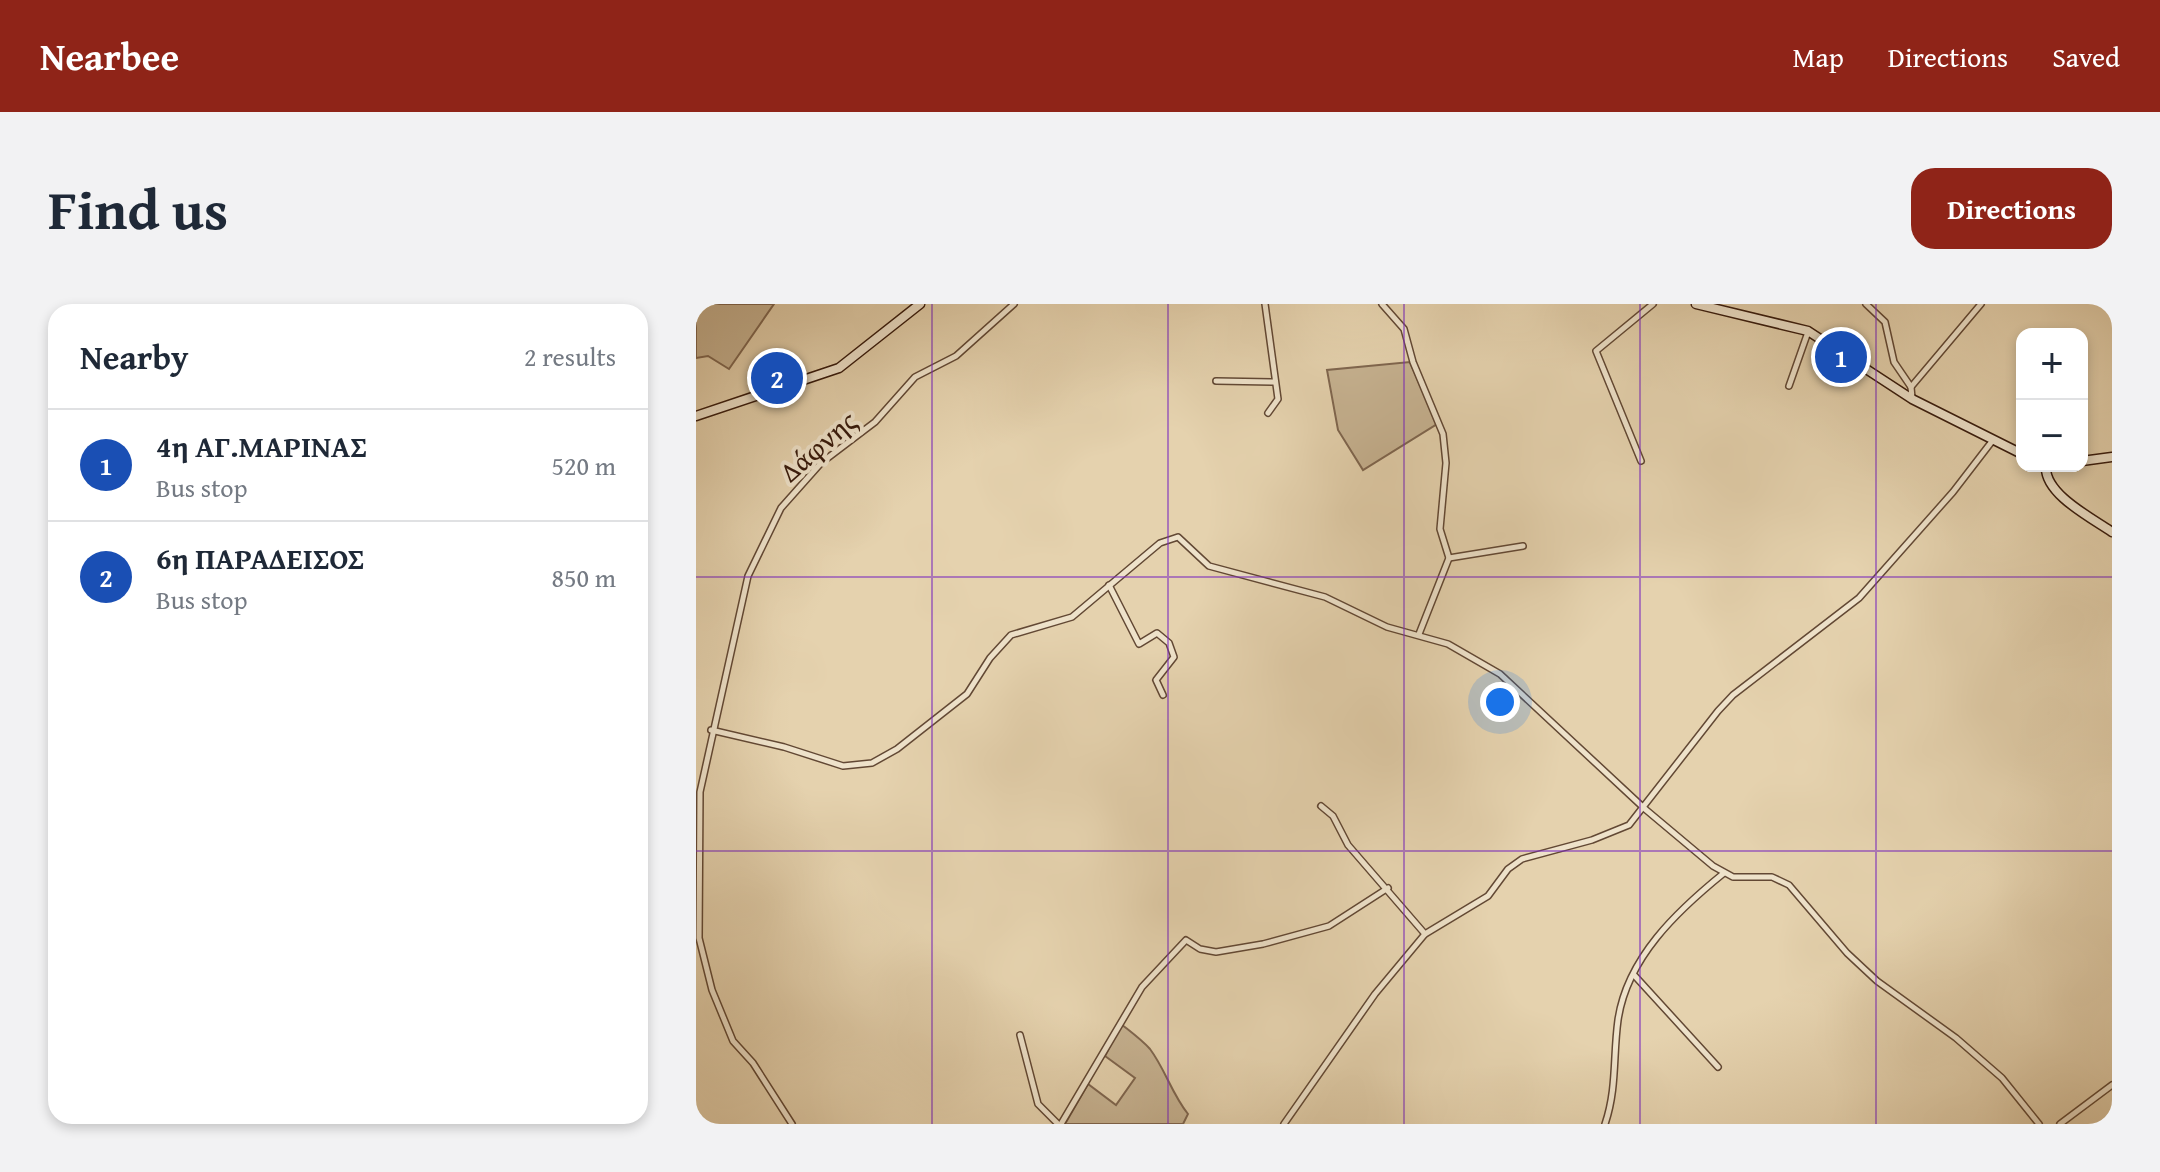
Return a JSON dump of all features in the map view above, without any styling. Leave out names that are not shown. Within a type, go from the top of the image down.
[{"type":"main road","points":[[696,416],[839,368],[920,304]]},
{"type":"main road","points":[[1696,304],[1808,331],[1912,399],[2016,451]]},
{"type":"main road","points":[[2088,460],[2112,457]]},
{"type":"main road","points":[[2046,472],[2047,478],[2063,496],[2112,532]]},
{"type":"street","name":"Δάφνης","points":[[792,1124],[753,1063],[733,1041],[703,960],[698,896],[702,854],[697,821],[711,730],[748,577],[781,508],[821,463],[875,422],[915,377],[956,356],[1014,304]]},
{"type":"street","points":[[1265,304],[1278,399],[1268,413]]},
{"type":"street","points":[[1382,304],[1404,329],[1413,362],[1441,422],[1446,463],[1440,529],[1449,558],[1419,634]]},
{"type":"street","points":[[1641,461],[1596,351],[1653,304]]},
{"type":"street","points":[[1866,304],[1885,322],[1894,362],[1911,387],[1912,399]]},
{"type":"street","points":[[1911,387],[1981,304]]},
{"type":"street","points":[[1789,386],[1808,331]]},
{"type":"street","points":[[1216,381],[1275,382]]},
{"type":"street","points":[[1284,1124],[1375,994],[1425,934],[1488,896],[1508,869],[1522,859],[1629,825],[1645,809],[1725,703],[1859,598],[1953,492],[1993,440]]},
{"type":"street","points":[[711,730],[784,747],[843,766],[872,763],[912,737],[967,694],[990,658],[1011,635],[1072,617],[1160,543],[1178,537],[1209,566],[1325,597],[1387,627],[1419,634],[1472,656],[1500,674],[1645,809],[1724,873],[1741,878],[1772,877],[1789,885],[1847,953],[1877,981],[1946,1030],[1992,1069],[2020,1096],[2039,1124]]},
{"type":"street","points":[[1449,558],[1523,546]]},
{"type":"street","points":[[1109,585],[1139,644],[1157,633],[1169,643],[1174,657],[1156,680],[1163,695]]},
{"type":"street","points":[[1321,806],[1333,816],[1348,845],[1425,934]]},
{"type":"street","points":[[1605,1124],[1615,1084],[1619,1016],[1634,975],[1649,945],[1700,892],[1724,873]]},
{"type":"street","points":[[1020,1035],[1038,1104],[1060,1124],[1142,987],[1186,940],[1200,949],[1216,952],[1263,944],[1329,926],[1388,888]]},
{"type":"street","points":[[1634,975],[1718,1067]]},
{"type":"street","points":[[2060,1124],[2112,1085]]},
{"type":"shaded area","points":[[696,304],[774,304],[729,369],[708,356],[696,358]]},
{"type":"shaded area","points":[[1410,362],[1437,424],[1363,470],[1338,430],[1327,370]]},
{"type":"shaded area","points":[[1121,1024],[1144,1042],[1155,1057],[1188,1114],[1183,1124],[1065,1124],[1088,1084],[1116,1105],[1135,1078],[1105,1056]]},
{"type":"place","name":"4η ΑΓ.ΜΑΡΙΝΑΣ","points":[[1841,357]]},
{"type":"place","name":"6η ΠΑΡΑΔΕΙΣΟΣ","points":[[777,378]]}]
